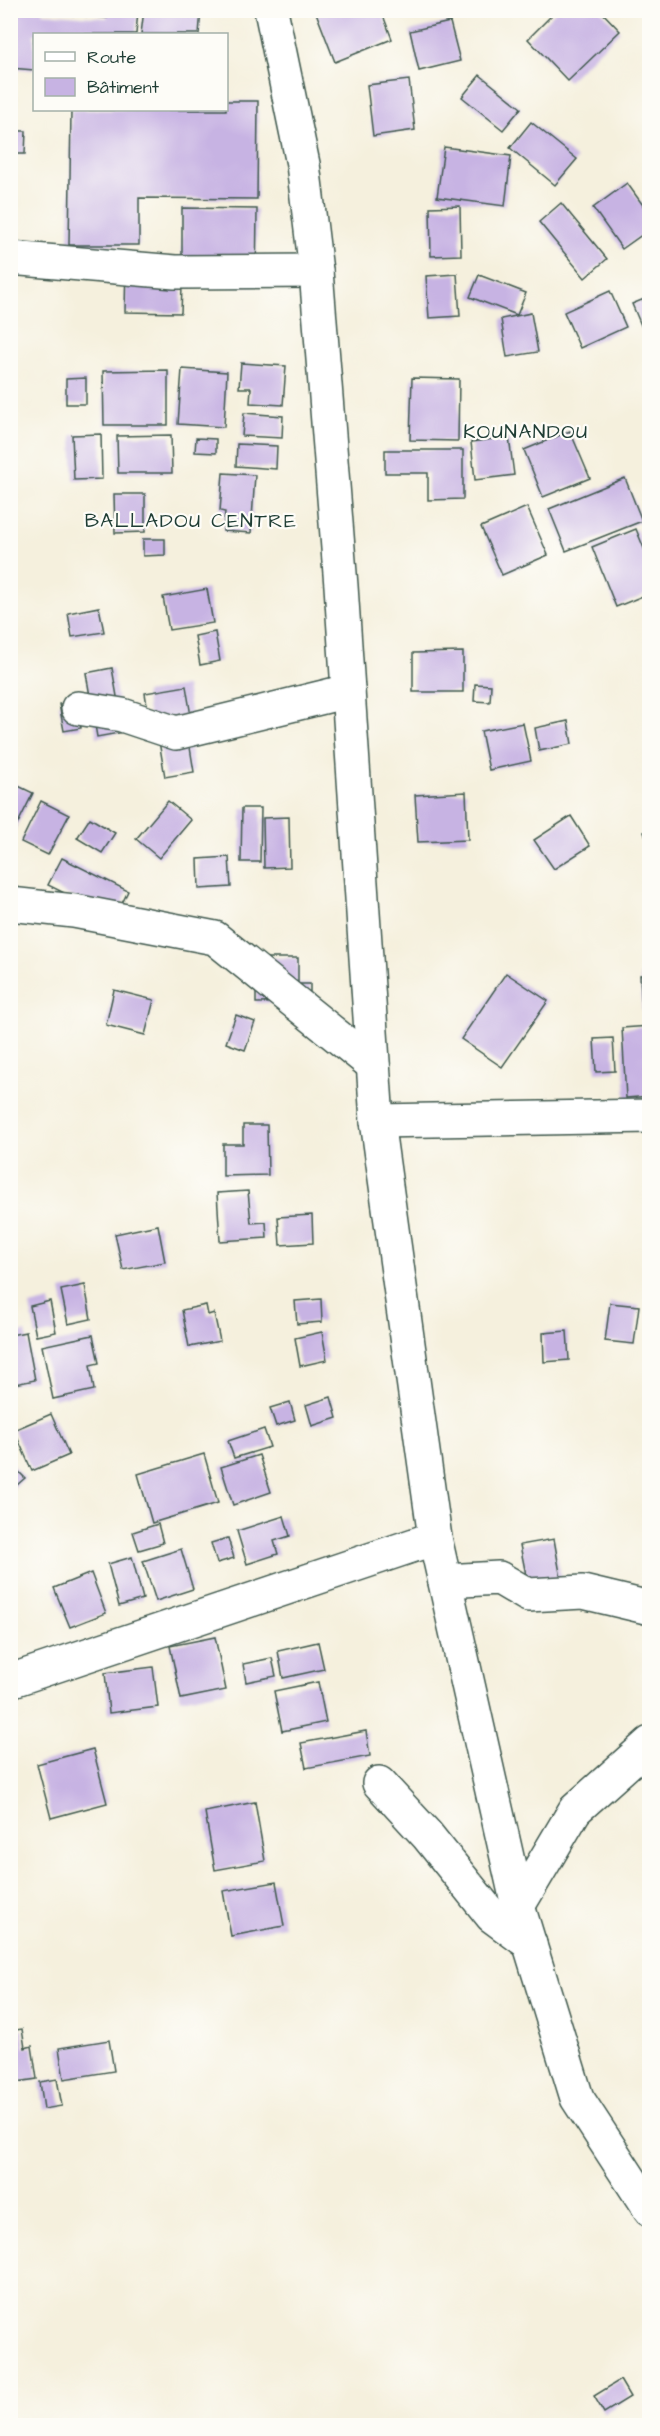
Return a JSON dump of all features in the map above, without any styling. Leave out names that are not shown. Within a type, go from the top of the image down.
[{"type":"street","points":[[271,10],[303,164],[316,272],[348,691],[377,1121],[435,1538],[518,1906],[577,2098],[650,2210]]},
{"type":"street","points":[[10,258],[175,272],[316,272]]},
{"type":"street","points":[[78,708],[122,715],[176,733],[348,691]]},
{"type":"street","points":[[10,904],[74,911],[214,938],[373,1065]]},
{"type":"street","points":[[377,1121],[650,1116]]},
{"type":"street","points":[[10,1681],[435,1538]]},
{"type":"street","points":[[445,1581],[499,1578],[528,1596],[583,1592],[650,1608]]},
{"type":"street","points":[[518,1906],[575,1810],[650,1743]]},
{"type":"street","points":[[379,1783],[427,1835],[492,1916],[530,1944]]},
{"type":"building","points":[[10,10],[43,10],[43,13],[107,18],[107,10],[138,10],[136,33],[33,33],[33,70],[10,68]]},
{"type":"building","points":[[144,10],[201,10],[199,33],[141,33]]},
{"type":"building","points":[[315,10],[381,10],[392,39],[335,62]]},
{"type":"building","points":[[557,10],[600,10],[620,31],[568,81],[528,39]]},
{"type":"building","points":[[450,22],[460,61],[419,71],[410,31]]},
{"type":"building","points":[[480,75],[521,108],[503,130],[462,97]]},
{"type":"building","points":[[409,80],[415,130],[373,136],[367,85]]},
{"type":"building","points":[[228,101],[258,101],[257,199],[139,198],[139,245],[69,245],[71,111],[228,111]]},
{"type":"building","points":[[531,122],[577,159],[555,185],[510,148]]},
{"type":"building","points":[[10,131],[26,131],[25,154],[10,154]]},
{"type":"building","points":[[444,147],[511,156],[505,206],[437,197]]},
{"type":"building","points":[[627,183],[650,215],[650,229],[622,249],[593,208]]},
{"type":"building","points":[[561,203],[607,259],[585,278],[539,222]]},
{"type":"building","points":[[460,206],[461,255],[431,256],[430,207]]},
{"type":"building","points":[[182,208],[257,209],[256,286],[182,286],[181,313],[125,312],[126,261],[182,261]]},
{"type":"building","points":[[457,274],[460,316],[429,318],[426,276]]},
{"type":"building","points":[[479,275],[526,293],[517,315],[470,297]]},
{"type":"building","points":[[610,291],[626,327],[580,348],[564,312]]},
{"type":"building","points":[[649,297],[649,344],[632,304]]},
{"type":"building","points":[[531,313],[538,352],[507,357],[501,319]]},
{"type":"building","points":[[241,363],[286,366],[283,405],[250,403],[251,388],[239,388]]},
{"type":"building","points":[[182,369],[227,372],[224,427],[178,424]]},
{"type":"building","points":[[168,370],[168,425],[104,425],[103,371]]},
{"type":"building","points":[[86,378],[86,404],[66,404],[66,379]]},
{"type":"building","points":[[412,378],[459,379],[458,441],[410,440]]},
{"type":"building","points":[[244,413],[283,416],[282,438],[242,436]]},
{"type":"building","points":[[570,431],[590,478],[543,497],[524,450]]},
{"type":"building","points":[[101,434],[102,479],[74,480],[72,435]]},
{"type":"building","points":[[171,435],[172,473],[118,473],[117,436]]},
{"type":"building","points":[[509,437],[514,475],[475,480],[471,442]]},
{"type":"building","points":[[196,438],[216,439],[216,453],[195,452]]},
{"type":"building","points":[[237,444],[277,446],[276,469],[236,466]]},
{"type":"building","points":[[385,450],[463,450],[463,499],[428,500],[428,473],[385,473]]},
{"type":"building","points":[[223,473],[255,475],[251,533],[223,531],[225,512],[220,511]]},
{"type":"building","points":[[625,478],[642,521],[566,551],[549,509]]},
{"type":"building","points":[[114,494],[145,494],[145,532],[115,533]]},
{"type":"building","points":[[527,507],[548,555],[502,575],[481,527]]},
{"type":"building","points":[[636,529],[650,563],[650,593],[616,607],[592,547]]},
{"type":"building","points":[[143,539],[165,539],[165,555],[143,556]]},
{"type":"building","points":[[207,589],[213,623],[169,630],[163,597]]},
{"type":"building","points":[[99,607],[104,632],[72,637],[68,613]]},
{"type":"building","points":[[215,632],[220,661],[200,665],[195,636]]},
{"type":"building","points":[[463,652],[463,692],[413,692],[413,653]]},
{"type":"building","points":[[112,668],[119,708],[141,729],[97,737],[86,673]]},
{"type":"building","points":[[475,684],[491,685],[490,702],[474,701]]},
{"type":"building","points":[[186,686],[192,722],[151,730],[145,693]]},
{"type":"building","points":[[76,701],[81,728],[64,731],[59,704]]},
{"type":"building","points":[[568,721],[572,744],[539,751],[535,728]]},
{"type":"building","points":[[523,723],[531,761],[489,770],[481,731]]},
{"type":"building","points":[[188,735],[194,772],[165,777],[159,741]]},
{"type":"building","points":[[10,782],[33,793],[13,833],[10,832]]},
{"type":"building","points":[[466,792],[468,840],[418,842],[415,795]]},
{"type":"building","points":[[41,801],[69,815],[48,855],[21,842]]},
{"type":"building","points":[[168,801],[191,820],[159,858],[136,839]]},
{"type":"building","points":[[242,808],[261,808],[260,862],[241,862]]},
{"type":"building","points":[[571,816],[590,846],[554,869],[534,840]]},
{"type":"building","points":[[289,817],[290,867],[264,868],[263,818]]},
{"type":"building","points":[[90,818],[115,833],[102,853],[77,838]]},
{"type":"building","points":[[650,830],[650,847],[649,847],[644,832]]},
{"type":"building","points":[[229,857],[231,887],[199,889],[198,859]]},
{"type":"building","points":[[62,858],[128,891],[115,918],[48,885]]},
{"type":"building","points":[[256,958],[298,958],[298,984],[310,984],[310,1002],[256,1003]]},
{"type":"building","points":[[506,973],[548,1001],[502,1067],[461,1039]]},
{"type":"building","points":[[650,974],[650,1010],[642,1010],[640,975]]},
{"type":"building","points":[[114,990],[154,1000],[145,1035],[106,1025]]},
{"type":"building","points":[[236,1015],[255,1022],[245,1050],[226,1043]]},
{"type":"building","points":[[650,1026],[650,1096],[626,1098],[622,1028]]},
{"type":"building","points":[[613,1038],[615,1071],[596,1072],[594,1039]]},
{"type":"building","points":[[243,1125],[267,1125],[268,1175],[223,1176],[223,1144],[243,1144]]},
{"type":"building","points":[[248,1191],[251,1223],[266,1222],[267,1238],[220,1241],[217,1193]]},
{"type":"building","points":[[312,1215],[313,1243],[280,1245],[278,1217]]},
{"type":"building","points":[[158,1225],[165,1262],[123,1270],[115,1234]]},
{"type":"building","points":[[85,1285],[91,1319],[68,1324],[61,1290]]},
{"type":"building","points":[[321,1299],[322,1322],[297,1324],[295,1301]]},
{"type":"building","points":[[50,1301],[56,1332],[36,1336],[30,1306]]},
{"type":"building","points":[[610,1303],[639,1306],[634,1344],[605,1341]]},
{"type":"building","points":[[206,1305],[208,1315],[214,1313],[220,1341],[189,1347],[182,1310]]},
{"type":"building","points":[[567,1331],[569,1360],[544,1362],[543,1333]]},
{"type":"building","points":[[26,1332],[35,1380],[10,1385],[10,1335]]},
{"type":"building","points":[[322,1332],[327,1360],[300,1366],[295,1338]]},
{"type":"building","points":[[93,1335],[99,1363],[90,1365],[94,1390],[53,1399],[42,1346]]},
{"type":"building","points":[[331,1397],[337,1418],[312,1426],[306,1405]]},
{"type":"building","points":[[290,1402],[295,1420],[276,1426],[270,1408]]},
{"type":"building","points":[[51,1414],[69,1455],[32,1471],[14,1430]]},
{"type":"building","points":[[264,1429],[270,1447],[234,1458],[228,1441]]},
{"type":"building","points":[[204,1454],[218,1503],[152,1523],[138,1474]]},
{"type":"building","points":[[259,1455],[271,1492],[233,1505],[221,1467]]},
{"type":"building","points":[[10,1463],[25,1478],[10,1491]]},
{"type":"building","points":[[284,1516],[290,1536],[274,1541],[278,1554],[247,1564],[237,1531]]},
{"type":"building","points":[[158,1524],[163,1543],[139,1550],[133,1532]]},
{"type":"building","points":[[228,1538],[234,1558],[217,1563],[211,1543]]},
{"type":"building","points":[[554,1539],[561,1579],[528,1585],[520,1545]]},
{"type":"building","points":[[181,1549],[193,1589],[156,1601],[143,1561]]},
{"type":"building","points":[[132,1557],[143,1599],[119,1606],[108,1564]]},
{"type":"building","points":[[91,1573],[106,1613],[70,1627],[54,1588]]},
{"type":"building","points":[[215,1637],[226,1690],[181,1699],[170,1646]]},
{"type":"building","points":[[318,1642],[324,1669],[283,1678],[278,1651]]},
{"type":"building","points":[[272,1658],[276,1676],[246,1682],[243,1664]]},
{"type":"building","points":[[153,1667],[158,1707],[109,1713],[105,1673]]},
{"type":"building","points":[[318,1682],[326,1722],[282,1731],[274,1691]]},
{"type":"building","points":[[366,1731],[370,1756],[306,1768],[301,1743]]},
{"type":"building","points":[[93,1749],[107,1803],[51,1818],[37,1764]]},
{"type":"building","points":[[255,1802],[265,1861],[215,1870],[205,1812]]},
{"type":"building","points":[[276,1882],[284,1926],[231,1936],[223,1891]]},
{"type":"building","points":[[22,2029],[25,2048],[32,2046],[37,2079],[10,2083],[10,2031]]},
{"type":"building","points":[[109,2040],[114,2071],[64,2079],[59,2048]]},
{"type":"building","points":[[57,2079],[62,2106],[44,2109],[40,2082]]},
{"type":"building","points":[[620,2380],[630,2397],[604,2413],[594,2396]]},
{"type":"district","name":"KOUNANDOU","points":[[526,431]]},
{"type":"district","name":"BALLADOU CENTRE","points":[[191,520]]}]
